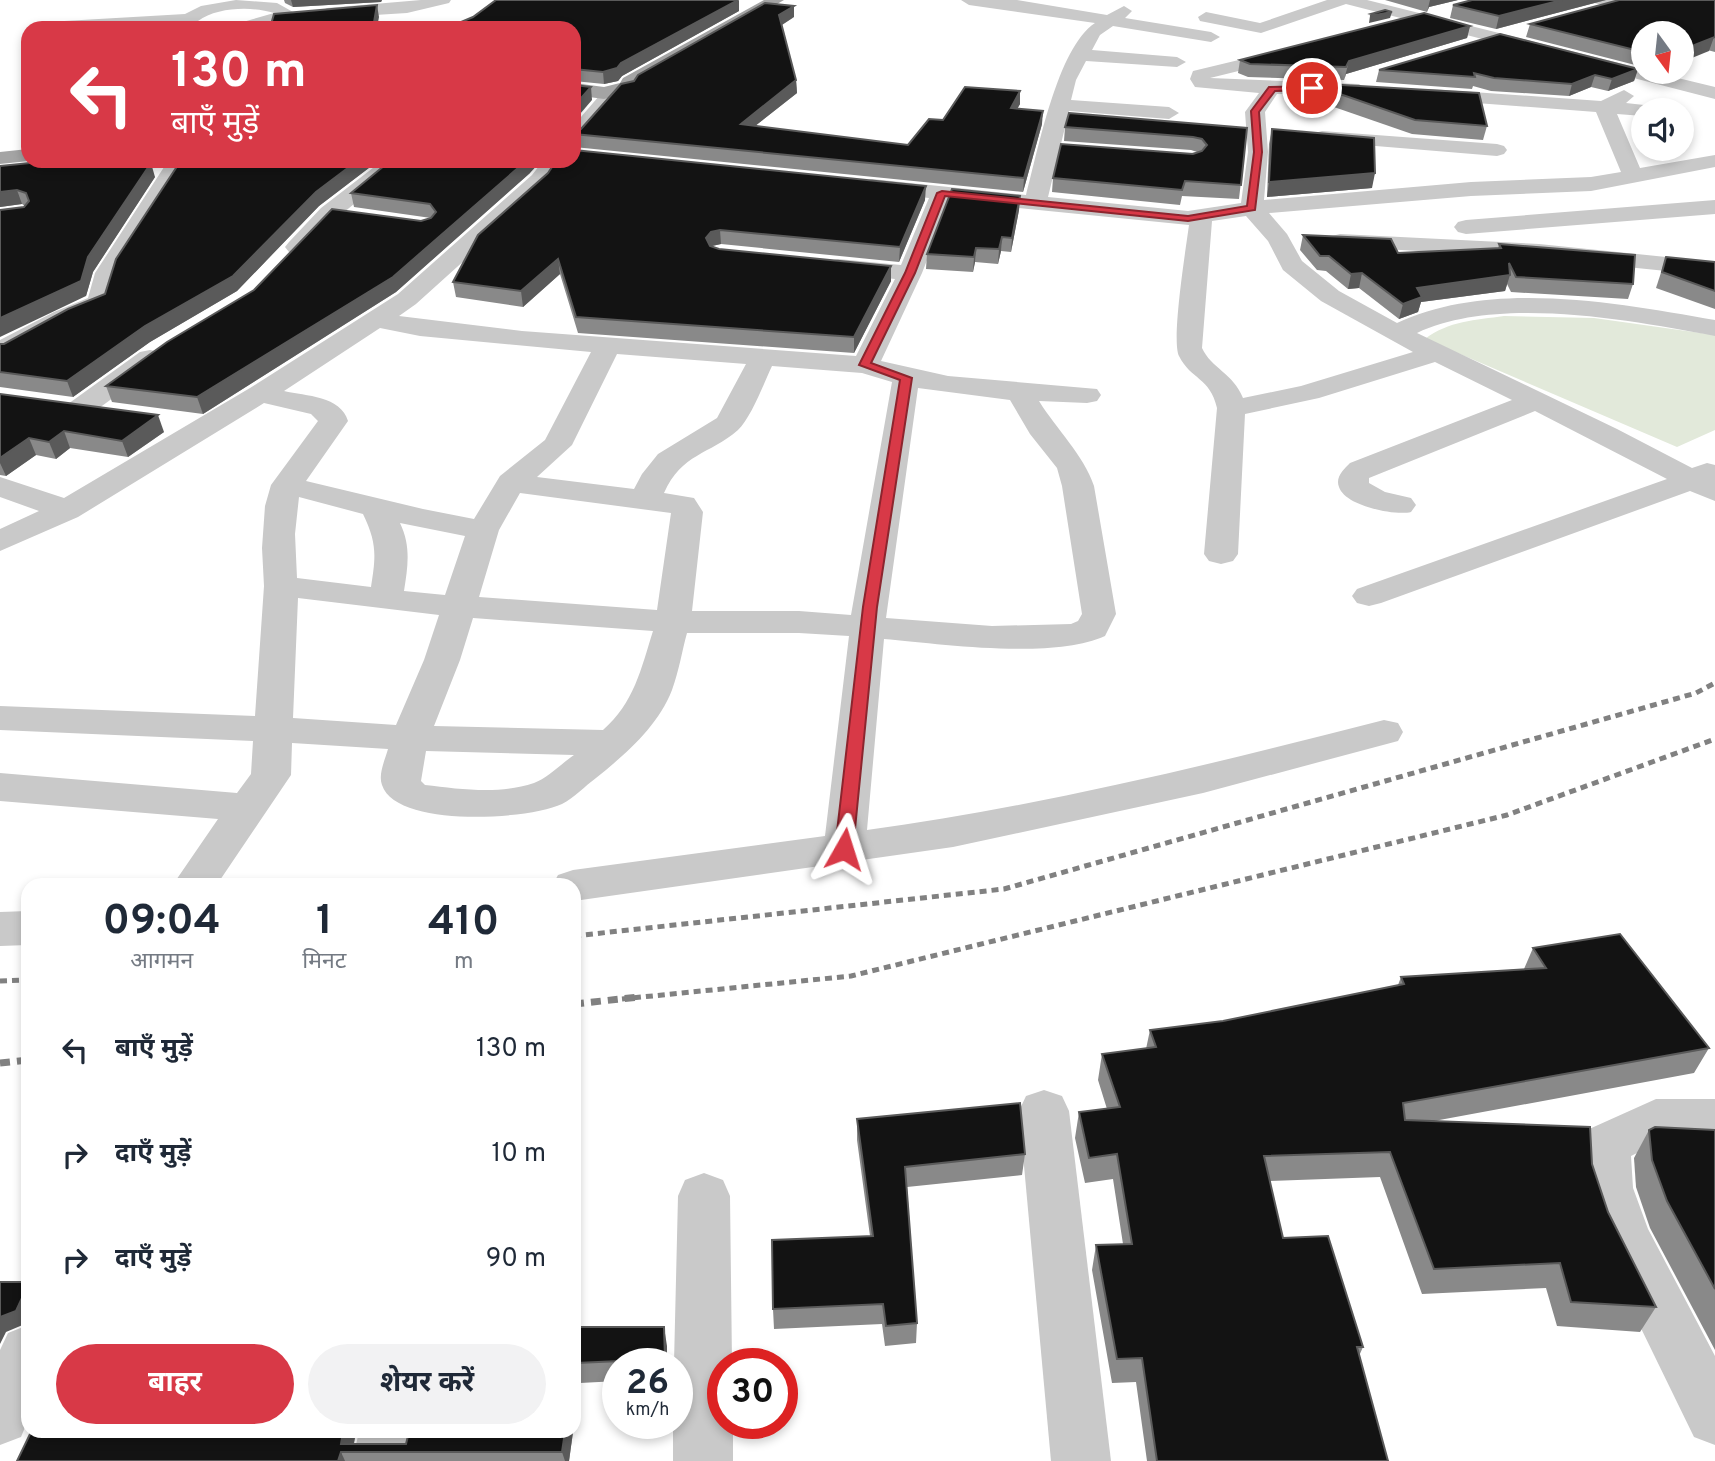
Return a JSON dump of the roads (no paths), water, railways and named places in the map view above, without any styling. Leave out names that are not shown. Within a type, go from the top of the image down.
[{"type":"main road","points":[[581,96],[614,84],[719,32],[776,0]]},
{"type":"main road","points":[[688,28],[719,32]]},
{"type":"main road","points":[[614,84],[668,40]]},
{"type":"main road","points":[[581,79],[607,75],[623,77],[614,84],[581,88]]},
{"type":"main road","points":[[0,158],[21,160]]},
{"type":"main road","points":[[0,172],[21,166]]},
{"type":"street","points":[[276,21],[297,15],[407,8],[443,0]]},
{"type":"street","points":[[969,0],[1211,37]]},
{"type":"street","points":[[1035,203],[1067,80],[1080,55],[1093,32],[1144,0]]},
{"type":"street","points":[[1206,17],[1261,28],[1346,0],[1435,15]]},
{"type":"street","points":[[1379,0],[1580,59],[1631,67]]},
{"type":"street","points":[[1601,0],[1628,2]]},
{"type":"street","points":[[154,21],[189,19],[211,8],[241,2],[276,6],[297,15]]},
{"type":"street","points":[[1585,14],[1628,2]]},
{"type":"street","points":[[1382,29],[1435,15]]},
{"type":"street","points":[[1460,50],[1536,27]]},
{"type":"street","points":[[1505,36],[1631,65]]},
{"type":"street","points":[[1306,49],[1200,75],[1199,79],[1202,83],[1272,88],[1386,87],[1457,97],[1631,109]]},
{"type":"street","points":[[1080,55],[1177,62]]},
{"type":"street","points":[[1543,70],[1580,59]]},
{"type":"street","points":[[1694,79],[1715,83]]},
{"type":"street","points":[[1457,97],[1506,82]]},
{"type":"street","points":[[581,128],[614,84]]},
{"type":"street","points":[[1604,107],[1641,84]]},
{"type":"street","points":[[1692,84],[1715,93]]},
{"type":"street","points":[[1272,88],[1257,132],[1252,208],[1279,239],[1292,265],[1330,296],[1396,333],[1707,480]]},
{"type":"street","points":[[1061,105],[1169,113]]},
{"type":"street","points":[[1604,107],[1633,176]]},
{"type":"street","points":[[1257,132],[1280,113]]},
{"type":"street","points":[[1310,156],[1376,161],[1369,117]]},
{"type":"street","points":[[1492,124],[1497,150],[1513,187],[1599,244]]},
{"type":"street","points":[[1587,131],[1615,133]]},
{"type":"street","points":[[1257,132],[1288,142],[1374,139],[1497,150]]},
{"type":"street","points":[[1047,157],[1072,159]]},
{"type":"street","points":[[846,183],[1188,218],[1252,208],[1393,196],[1591,184],[1715,161]]},
{"type":"street","points":[[0,351],[63,317],[100,302],[107,273],[174,168]]},
{"type":"street","points":[[284,260],[329,213],[386,168]]},
{"type":"street","points":[[0,541],[67,510],[260,394],[407,299],[540,180],[549,168]]},
{"type":"street","points":[[1381,173],[1393,196]]},
{"type":"street","points":[[865,365],[910,273],[942,193]]},
{"type":"street","points":[[1384,242],[1389,235],[1404,231],[1715,207]]},
{"type":"street","points":[[329,213],[356,217]]},
{"type":"street","points":[[1200,217],[1189,348],[1192,359],[1224,384],[1229,392],[1231,408],[1222,554]]},
{"type":"street","points":[[1279,239],[1539,251],[1715,269]]},
{"type":"street","points":[[1539,251],[1651,239]]},
{"type":"street","points":[[815,264],[910,273]]},
{"type":"street","points":[[1396,333],[1426,319],[1452,312],[1526,306],[1632,313],[1715,328]]},
{"type":"street","points":[[376,319],[420,328],[608,346],[865,365],[906,378],[950,387],[1087,395]]},
{"type":"street","points":[[116,415],[65,408],[172,343]]},
{"type":"street","points":[[511,483],[646,498],[683,505],[687,512],[673,621],[653,691],[632,726],[548,794],[508,802],[474,804],[414,797],[402,787],[401,778],[410,738],[442,660],[484,530],[511,483],[557,446],[608,346]]},
{"type":"street","points":[[1231,408],[1300,396],[1436,353]]},
{"type":"street","points":[[646,498],[657,474],[669,460],[729,423],[764,358]]},
{"type":"street","points":[[844,849],[868,626],[906,378]]},
{"type":"street","points":[[281,586],[459,606],[673,621],[799,622],[1036,638],[1077,635],[1091,628],[1099,614],[1078,486],[1072,467],[1045,434],[1019,391]]},
{"type":"street","points":[[199,878],[271,775],[281,586],[277,561],[281,511],[288,485],[333,421],[331,413],[321,408],[260,394]]},
{"type":"street","points":[[1400,505],[1362,494],[1354,487],[1354,477],[1362,469],[1535,401]]},
{"type":"street","points":[[167,421],[205,426]]},
{"type":"street","points":[[1368,596],[1707,480]]},
{"type":"street","points":[[288,485],[423,520],[484,530]]},
{"type":"street","points":[[0,486],[67,510]]},
{"type":"street","points":[[376,508],[391,538],[392,560],[386,599]]},
{"type":"street","points":[[0,718],[273,729],[410,738],[612,743]]},
{"type":"street","points":[[581,885],[953,833],[1203,780],[1384,732]]},
{"type":"street","points":[[0,787],[247,808]]},
{"type":"street","points":[[0,929],[21,928]]},
{"type":"street","points":[[1044,1111],[1080,1461]]},
{"type":"street","points":[[1715,1120],[1656,1120],[1605,1145],[1607,1188],[1623,1236],[1715,1416]]},
{"type":"street","points":[[703,1461],[704,1196]]},
{"type":"street","points":[[0,1416],[21,1369]]},
{"type":"street","points":[[382,1461],[388,1438]]},
{"type":"railway","points":[[581,935],[1004,889],[1696,693],[1715,683]]},
{"type":"railway","points":[[622,999],[851,976],[1507,815],[1715,739]]},
{"type":"railway","points":[[0,981],[21,980]]},
{"type":"railway","points":[[581,1003],[639,997]]},
{"type":"railway","points":[[0,1063],[21,1061]]}]
